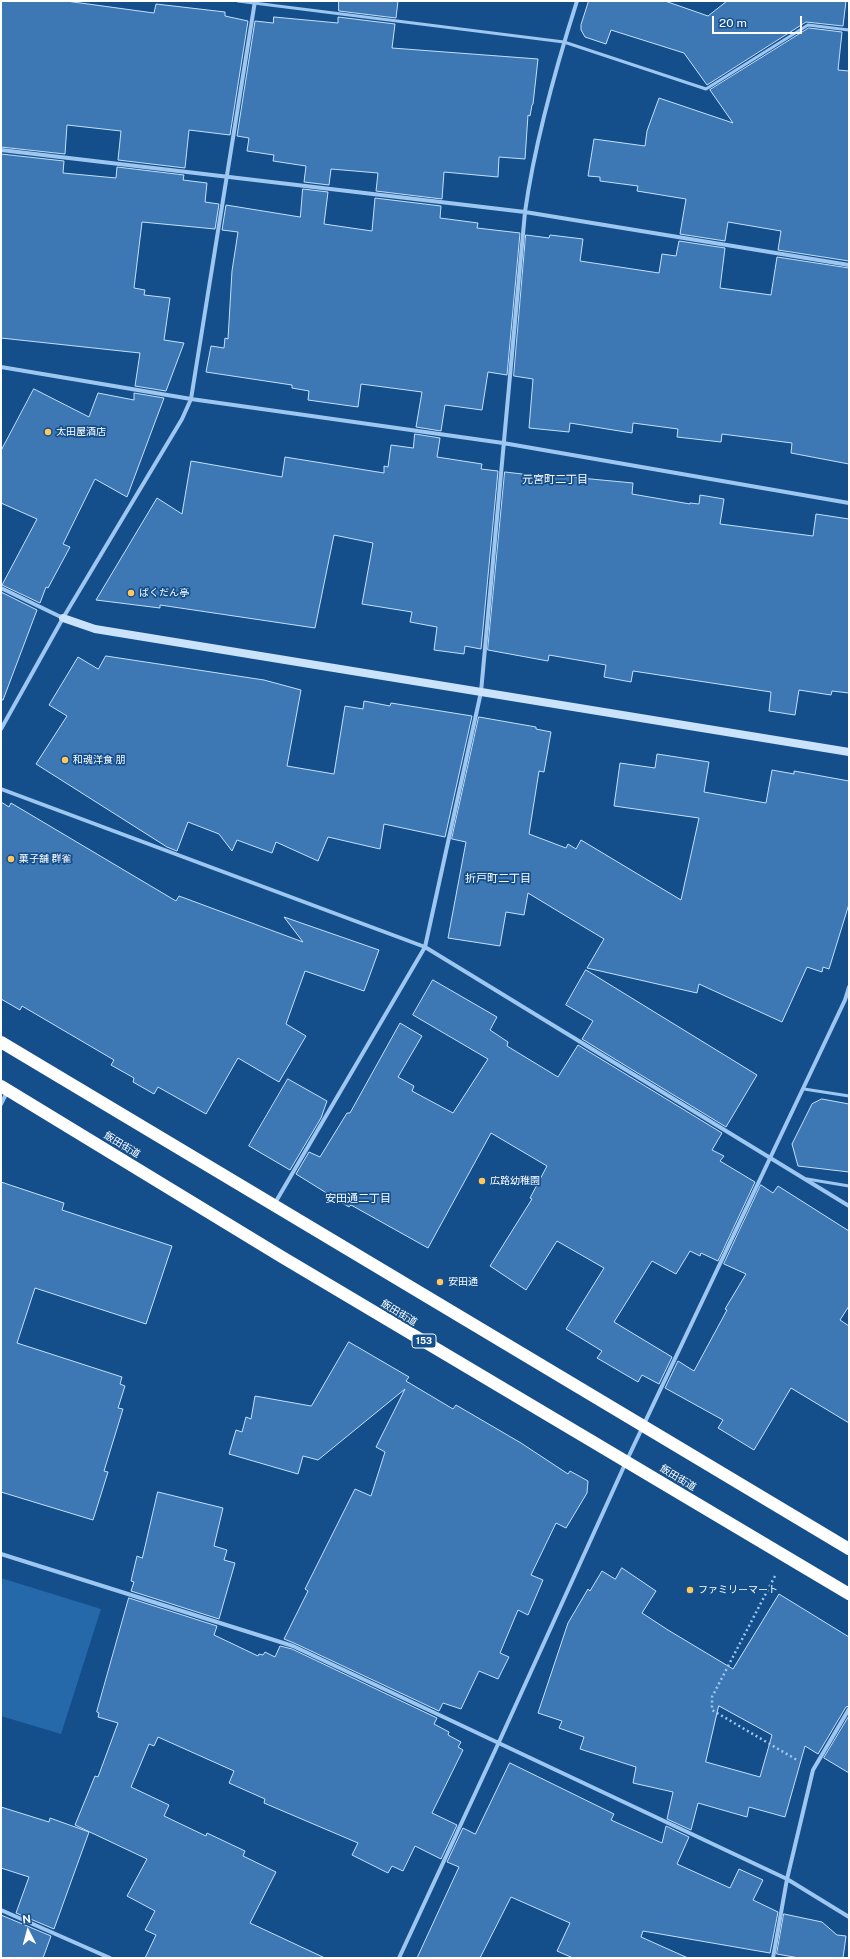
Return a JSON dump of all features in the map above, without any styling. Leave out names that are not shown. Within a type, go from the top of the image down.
[{"type":"highway","points":[[1,1042],[644,1425],[849,1549]]},
{"type":"highway","name":"飯田街道","points":[[5,1088],[288,1261],[849,1594]]},
{"type":"street","points":[[274,1204],[425,947],[481,692],[503,443],[525,212],[530,175],[564,42],[577,1]]},
{"type":"street","points":[[1,729],[63,618],[182,419],[191,399],[254,2]]},
{"type":"street","points":[[1,150],[226,178],[525,212],[849,265]]},
{"type":"street","points":[[1,367],[191,399],[503,443],[849,503]]},
{"type":"street","points":[[1,588],[63,618],[95,629],[849,752]]},
{"type":"street","points":[[1,789],[425,947],[849,1206]]},
{"type":"street","points":[[399,1958],[500,1742],[626,1462],[847,1001],[849,987]]},
{"type":"street","points":[[1,1104],[5,1088]]},
{"type":"street","points":[[1,1554],[293,1646],[500,1742],[787,1879],[849,1917]]},
{"type":"street","points":[[773,1958],[787,1879],[813,1770],[849,1709]]},
{"type":"street","points":[[1,1910],[110,1958]]},
{"type":"lane","points":[[238,1],[564,42],[706,89],[808,25],[849,30]]},
{"type":"lane","points":[[804,1089],[849,1096]]},
{"type":"lane","points":[[804,1179],[849,1186]]},
{"type":"path","points":[[785,1556],[712,1697],[712,1710],[813,1770]]},
{"type":"shaded area","points":[[1,1578],[101,1609],[61,1734],[1,1716]]},
{"type":"building","points":[[1,1],[66,1],[154,13],[156,4],[225,12],[225,16],[248,21],[230,135],[189,130],[185,168],[118,160],[121,131],[67,125],[65,154],[1,147]]},
{"type":"building","points":[[339,1],[398,1],[396,18],[339,11]]},
{"type":"building","points":[[589,1],[665,1],[708,16],[727,1],[846,1],[843,26],[806,22],[707,85],[684,53],[611,30],[606,44],[585,37],[581,30],[581,25]]},
{"type":"building","points":[[274,17],[338,23],[338,17],[395,24],[392,48],[538,59],[533,104],[530,116],[528,115],[525,159],[499,157],[498,177],[444,172],[442,199],[376,191],[378,173],[331,169],[329,185],[304,182],[306,166],[273,161],[274,155],[247,151],[249,138],[237,136],[255,21],[273,23]]},
{"type":"building","points":[[809,28],[842,32],[838,70],[849,71],[849,261],[778,250],[781,231],[728,222],[725,241],[680,234],[686,199],[637,191],[638,186],[600,181],[600,177],[588,176],[594,139],[645,146],[647,131],[659,98],[733,123],[710,90]]},
{"type":"building","points":[[1,154],[64,161],[63,173],[116,178],[117,167],[184,175],[183,180],[207,183],[205,202],[219,204],[215,229],[142,222],[134,288],[145,290],[144,295],[170,298],[164,340],[184,343],[166,391],[135,386],[140,353],[1,338]]},
{"type":"building","points":[[303,189],[328,192],[324,224],[372,231],[375,198],[441,206],[440,218],[478,223],[477,228],[520,233],[507,375],[488,372],[482,410],[445,405],[441,431],[416,427],[422,392],[361,384],[358,407],[308,400],[309,391],[292,388],[292,385],[206,372],[211,346],[224,348],[225,338],[228,339],[232,271],[238,232],[222,230],[226,205],[300,217]]},
{"type":"building","points":[[526,235],[549,238],[550,235],[583,239],[580,261],[659,273],[662,254],[676,256],[679,241],[725,248],[720,288],[771,295],[777,257],[849,268],[849,464],[791,453],[792,443],[722,434],[721,442],[677,437],[678,429],[633,423],[632,433],[570,423],[569,432],[529,428],[533,379],[514,376]]},
{"type":"building","points":[[34,389],[89,417],[98,393],[134,400],[134,393],[164,398],[127,497],[95,479],[63,544],[70,547],[48,588],[46,587],[40,603],[2,585],[37,519],[1,503],[1,451]]},
{"type":"building","points":[[415,434],[440,438],[437,457],[482,464],[481,469],[498,471],[481,649],[465,646],[464,654],[434,650],[437,627],[410,622],[412,612],[362,604],[373,543],[334,535],[315,628],[160,605],[160,608],[96,600],[157,498],[182,514],[191,461],[282,477],[285,457],[384,473],[384,466],[388,467],[391,445],[413,448]]},
{"type":"building","points":[[505,472],[549,477],[549,475],[633,483],[632,494],[690,504],[699,504],[700,495],[724,499],[720,524],[813,536],[816,514],[849,519],[849,693],[832,691],[831,695],[799,690],[795,715],[769,711],[771,692],[633,671],[631,682],[604,677],[606,665],[549,655],[548,661],[488,650]]},
{"type":"building","points":[[1,592],[37,610],[3,700],[1,700]]},
{"type":"building","points":[[106,656],[264,680],[301,690],[287,766],[334,774],[345,706],[363,709],[364,701],[390,706],[391,703],[472,716],[445,837],[384,824],[380,849],[328,837],[318,861],[276,842],[272,853],[237,840],[232,851],[219,834],[188,822],[177,851],[167,847],[36,764],[67,716],[49,705],[78,657],[98,669]]},
{"type":"building","points":[[479,717],[536,727],[536,729],[551,732],[544,772],[539,771],[529,834],[566,848],[568,844],[576,849],[581,840],[681,900],[699,818],[614,806],[620,763],[655,768],[657,754],[709,762],[704,792],[766,803],[772,770],[794,774],[794,771],[849,781],[849,904],[829,969],[823,967],[822,972],[807,967],[782,1022],[699,984],[697,993],[587,968],[604,939],[528,893],[524,915],[506,912],[500,946],[448,938],[466,842],[452,839]]},
{"type":"building","points":[[1,802],[9,807],[11,803],[176,901],[179,896],[303,942],[284,917],[379,950],[364,991],[305,971],[286,1024],[306,1036],[279,1082],[238,1058],[206,1114],[158,1087],[154,1094],[133,1082],[134,1078],[111,1065],[114,1060],[22,1006],[20,1010],[1,999]]},
{"type":"building","points":[[586,970],[757,1075],[726,1127],[582,1039],[593,1021],[566,1005]]},
{"type":"building","points":[[433,980],[497,1017],[490,1030],[508,1042],[507,1046],[558,1077],[578,1045],[722,1133],[712,1150],[724,1156],[720,1161],[755,1182],[718,1261],[701,1253],[700,1256],[690,1251],[676,1274],[652,1261],[614,1322],[672,1357],[659,1384],[642,1375],[638,1382],[597,1358],[602,1351],[566,1329],[604,1268],[557,1241],[526,1290],[490,1266],[532,1199],[530,1198],[547,1166],[491,1133],[428,1248],[351,1205],[349,1207],[296,1174],[309,1152],[320,1157],[347,1113],[350,1113],[400,1023],[422,1036],[398,1077],[414,1086],[412,1091],[453,1113],[488,1059],[413,1015]]},
{"type":"building","points":[[288,1079],[327,1101],[321,1118],[290,1170],[249,1146]]},
{"type":"building","points":[[822,1099],[849,1104],[849,1172],[798,1166],[792,1144],[812,1104]]},
{"type":"building","points":[[1,1182],[64,1203],[62,1210],[172,1246],[146,1324],[35,1288],[17,1343],[122,1377],[120,1384],[125,1386],[118,1408],[123,1409],[104,1471],[108,1472],[93,1520],[1,1492]]},
{"type":"building","points":[[761,1185],[773,1193],[778,1186],[849,1231],[849,1306],[840,1320],[849,1326],[849,1423],[791,1388],[754,1450],[718,1428],[723,1420],[665,1388],[678,1361],[694,1371],[727,1310],[725,1309],[746,1274],[724,1264]]},
{"type":"building","points":[[349,1342],[409,1377],[406,1381],[453,1409],[456,1405],[521,1443],[568,1474],[570,1471],[588,1481],[587,1493],[566,1528],[556,1523],[531,1575],[543,1580],[528,1615],[518,1610],[500,1653],[509,1657],[498,1679],[479,1671],[461,1709],[443,1703],[439,1711],[284,1639],[308,1591],[305,1589],[355,1489],[371,1496],[385,1452],[376,1447],[405,1389],[318,1460],[303,1456],[298,1474],[229,1454],[236,1430],[242,1432],[246,1417],[251,1419],[255,1396],[311,1406]]},
{"type":"building","points":[[158,1492],[223,1508],[214,1546],[227,1550],[224,1560],[235,1563],[219,1619],[131,1591],[134,1582],[131,1581],[137,1556],[142,1558]]},
{"type":"building","points":[[622,1568],[656,1591],[642,1613],[733,1669],[779,1594],[849,1637],[849,1706],[846,1707],[818,1754],[805,1746],[785,1817],[749,1807],[747,1817],[698,1803],[691,1830],[667,1819],[673,1792],[633,1783],[636,1767],[580,1749],[584,1737],[559,1728],[562,1721],[538,1713],[568,1623],[588,1589],[590,1591],[602,1571],[615,1579]],"holes":[[[719,1706],[772,1735],[760,1777],[706,1762]]]},
{"type":"building","points":[[129,1598],[217,1626],[214,1635],[258,1656],[259,1654],[263,1655],[265,1652],[275,1657],[280,1646],[292,1649],[437,1718],[434,1724],[449,1732],[448,1735],[461,1742],[458,1747],[463,1750],[432,1813],[457,1825],[441,1859],[415,1846],[403,1871],[392,1866],[388,1873],[352,1855],[358,1843],[264,1803],[265,1799],[229,1783],[234,1771],[158,1737],[154,1746],[149,1744],[131,1787],[169,1805],[164,1816],[206,1836],[207,1833],[245,1851],[243,1856],[276,1872],[250,1923],[325,1958],[145,1958],[156,1935],[145,1930],[155,1911],[127,1896],[147,1859],[75,1825],[95,1776],[98,1777],[118,1723],[98,1717],[99,1713],[97,1712]]},
{"type":"building","points":[[849,1716],[849,1773],[824,1758]]},
{"type":"building","points":[[510,1763],[614,1814],[611,1820],[662,1843],[666,1826],[689,1837],[677,1864],[730,1888],[739,1869],[763,1880],[753,1900],[778,1912],[770,1953],[643,1931],[641,1937],[688,1958],[573,1958],[557,1951],[570,1923],[511,1897],[480,1958],[417,1958],[459,1867],[447,1862],[463,1828],[475,1834]]},
{"type":"building","points":[[1,1807],[49,1822],[50,1818],[89,1832],[54,1929],[16,1913],[29,1877],[1,1868]]},
{"type":"building","points":[[784,1914],[822,1922],[837,1935],[846,1936],[843,1958],[799,1958],[777,1954]]},
{"type":"building","points":[[1,1915],[51,1936],[43,1958],[1,1958]]},
{"type":"place","name":"太田屋酒店","points":[[48,432]]},
{"type":"place","name":"ばくだん亭","points":[[131,593]]},
{"type":"place","name":"和魂洋食 朋","points":[[65,760]]},
{"type":"place","name":"菓子舗 群雀","points":[[11,859]]},
{"type":"place","name":"広路幼稚園","points":[[482,1181]]},
{"type":"place","name":"安田通","points":[[440,1282]]},
{"type":"place","name":"ファミリーマート","points":[[690,1590]]},
{"type":"district","name":"元宮町二丁目","points":[[555,480]]},
{"type":"district","name":"折戸町二丁目","points":[[498,879]]},
{"type":"district","name":"安田通二丁目","points":[[358,1199]]}]
